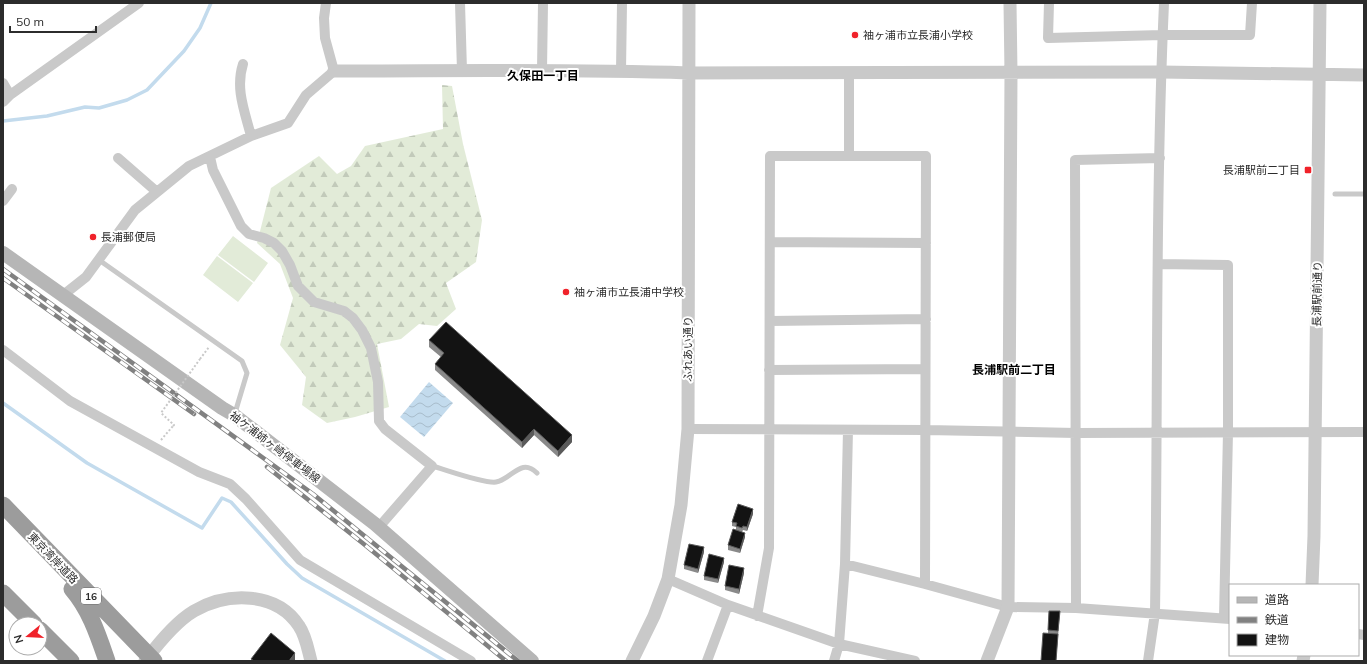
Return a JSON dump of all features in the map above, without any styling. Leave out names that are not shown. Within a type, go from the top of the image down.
[{"type":"highway","name":"東京湾岸道路","points":[[3,505],[149,660]]},
{"type":"highway","points":[[32,537],[45,559],[76,594],[88,611],[96,628],[107,661]]},
{"type":"highway","points":[[3,593],[26,616]]},
{"type":"highway","points":[[48,638],[71,661]]},
{"type":"main road","name":"袖ケ浦姉ヶ崎停車場線","points":[[3,253],[62,296],[234,415],[379,527],[532,661]]},
{"type":"street","points":[[3,83],[7,99],[139,3]]},
{"type":"street","points":[[326,3],[324,18],[325,38],[334,71]]},
{"type":"street","points":[[460,3],[462,71]]},
{"type":"street","points":[[542,70],[543,3]]},
{"type":"street","points":[[621,71],[622,3]]},
{"type":"street","name":"ふれあい通り","points":[[632,661],[654,616],[668,579],[681,506],[688,429],[688,3]]},
{"type":"street","points":[[987,661],[1008,607],[1011,73],[1010,3]]},
{"type":"street","points":[[1049,3],[1048,38],[1162,35],[1250,35],[1252,3]]},
{"type":"street","points":[[1148,661],[1155,613],[1158,264],[1161,72],[1164,3]]},
{"type":"street","name":"長浦駅前通り","points":[[1312,584],[1314,536],[1320,3]]},
{"type":"street","points":[[243,64],[239,75],[240,97],[251,136]]},
{"type":"street","points":[[62,296],[86,276],[135,210],[189,166],[251,136],[288,123],[306,95],[334,71],[542,70],[688,74],[1161,72],[1319,76],[1364,75]]},
{"type":"street","points":[[849,73],[849,156]]},
{"type":"street","points":[[757,616],[769,548],[770,156],[926,156],[926,584]]},
{"type":"street","points":[[210,157],[213,170],[241,226],[249,234],[264,238],[274,243],[282,251],[290,265],[298,286],[314,302],[344,311],[353,318],[362,330],[371,348],[378,382],[379,421],[385,429],[432,466],[379,527]]},
{"type":"street","points":[[118,158],[157,192]]},
{"type":"street","points":[[1076,608],[1075,160],[1160,158]]},
{"type":"street","points":[[3,201],[12,189]]},
{"type":"street","points":[[770,242],[926,243]]},
{"type":"street","points":[[845,564],[926,584],[1008,607],[1076,608],[1227,619],[1228,265],[1158,264]]},
{"type":"street","points":[[770,321],[926,319]]},
{"type":"street","points":[[3,350],[70,401],[199,472],[230,484],[246,498],[300,560],[471,661]]},
{"type":"street","points":[[770,370],[925,369]]},
{"type":"street","points":[[688,429],[1008,430],[1076,432],[1364,432]]},
{"type":"street","points":[[834,661],[839,644],[845,564],[848,430]]},
{"type":"street","points":[[668,579],[728,605],[839,644],[915,661]]},
{"type":"street","points":[[149,660],[179,622],[193,612],[208,603],[239,597],[274,604],[288,613],[300,627],[307,643],[311,661]]},
{"type":"street","points":[[708,661],[728,605]]},
{"type":"lane","points":[[1335,194],[1364,194]]},
{"type":"lane","points":[[99,260],[242,361],[247,373],[234,415]]},
{"type":"lane","points":[[432,466],[477,479],[496,482],[525,466],[532,467],[537,473]]},
{"type":"path","points":[[156,448],[173,426],[161,413],[213,340]]},
{"type":"green space","points":[[442,85],[452,86],[463,144],[482,220],[476,262],[446,283],[456,309],[437,326],[419,324],[401,339],[377,344],[389,407],[327,423],[302,405],[306,377],[280,345],[293,298],[280,264],[257,243],[271,188],[319,156],[337,174],[351,166],[365,146],[443,129]]},
{"type":"green space","points":[[233,236],[268,263],[254,282],[218,255]]},
{"type":"green space","points":[[217,256],[253,283],[238,302],[203,275]]},
{"type":"water","points":[[429,382],[453,403],[424,437],[400,417]]},
{"type":"building","points":[[446,322],[572,435],[558,451],[534,429],[522,442],[435,364],[444,353],[429,340]]},
{"type":"building","points":[[738,504],[753,509],[747,527],[743,526],[742,528],[736,526],[737,523],[732,522]]},
{"type":"building","points":[[733,529],[745,533],[740,549],[728,545]]},
{"type":"building","points":[[689,544],[704,547],[698,569],[684,565]]},
{"type":"building","points":[[709,554],[724,558],[718,579],[704,576]]},
{"type":"building","points":[[729,565],[744,568],[739,589],[725,586]]},
{"type":"building","points":[[1049,611],[1060,611],[1058,631],[1048,630]]},
{"type":"building","points":[[271,633],[295,653],[289,661],[254,661],[251,659]]},
{"type":"building","points":[[1043,633],[1058,634],[1056,661],[1041,661]]},
{"type":"waterway","points":[[3,121],[47,116],[85,107],[99,108],[127,100],[147,90],[184,51],[200,28],[211,3]]},
{"type":"waterway","points":[[3,403],[87,463],[202,528],[222,498],[231,502],[287,564],[302,578],[445,661]]},
{"type":"railway","points":[[3,269],[313,494],[518,661]]},
{"type":"railway","points":[[3,278],[194,414]]},
{"type":"railway","points":[[267,467],[365,545],[506,661]]},
{"type":"place","name":"袖ヶ浦市立長浦小学校","points":[[855,35]]},
{"type":"place","name":"長浦駅前二丁目","points":[[1308,170]]},
{"type":"place","name":"長浦郵便局","points":[[93,237]]},
{"type":"place","name":"袖ヶ浦市立長浦中学校","points":[[566,292]]},
{"type":"district","name":"久保田一丁目","points":[[543,75]]},
{"type":"district","name":"長浦駅前二丁目","points":[[1014,369]]}]
